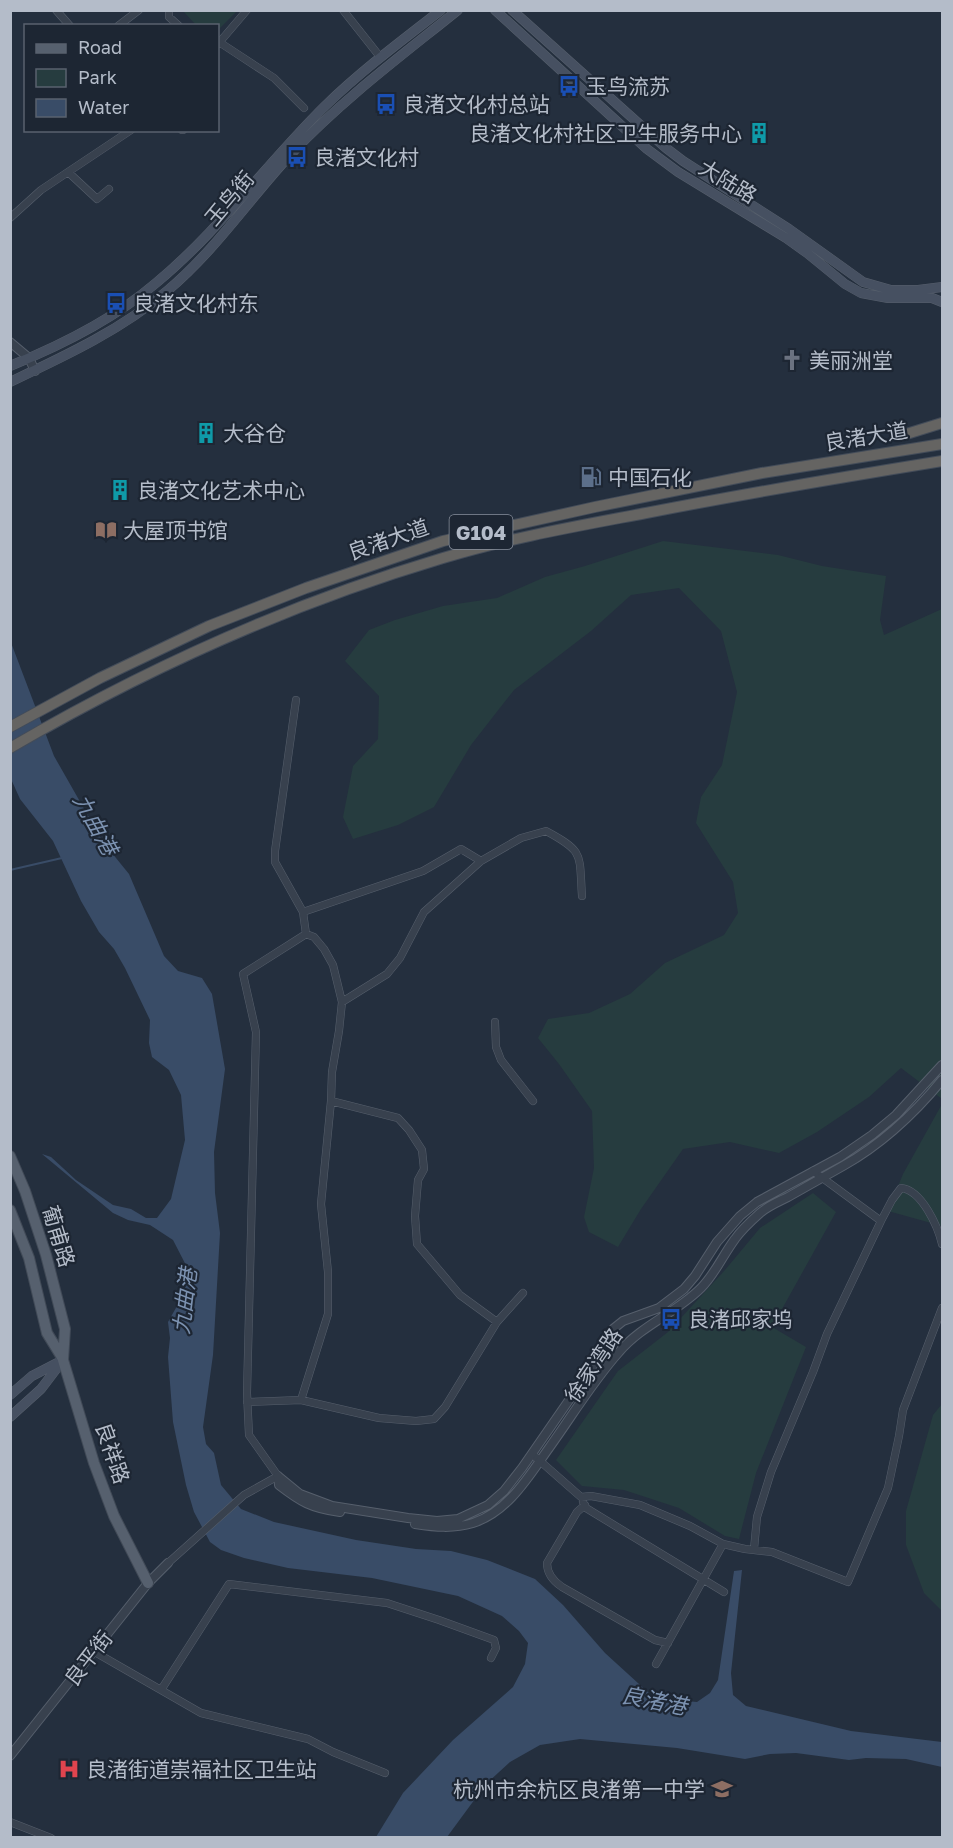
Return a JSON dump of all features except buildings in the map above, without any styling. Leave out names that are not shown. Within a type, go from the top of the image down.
[{"type":"highway","points":[[900,436],[942,423]]},
{"type":"highway","name":"良渚大道","points":[[10,727],[110,673],[209,626],[306,588],[443,541],[717,482],[942,444]]},
{"type":"highway","name":"良渚大道","points":[[10,748],[151,671],[235,634],[343,592],[446,557],[526,537],[658,510],[942,461]]},
{"type":"main road","name":"玉鸟街","points":[[10,366],[65,341],[113,314],[156,284],[207,236],[327,104],[380,57],[441,10]]},
{"type":"main road","name":"玉鸟街","points":[[10,382],[105,334],[168,290],[226,231],[262,186],[334,112],[458,10]]},
{"type":"main road","name":"大陆路","points":[[495,10],[647,148],[678,172],[786,238],[844,285],[861,293],[881,297],[932,298],[942,302]]},
{"type":"main road","name":"大陆路","points":[[512,10],[666,148],[714,182],[789,229],[855,277],[871,285],[891,290],[918,290],[942,286]]},
{"type":"main road","name":"葡甫路","points":[[10,1156],[46,1255],[65,1329]]},
{"type":"main road","name":"葡甫路","points":[[10,1210],[28,1258],[46,1333],[63,1360]]},
{"type":"main road","name":"良祥路","points":[[65,1329],[63,1360],[94,1463],[114,1516],[147,1583]]},
{"type":"main road","points":[[10,1395],[32,1376],[63,1360]]},
{"type":"main road","points":[[10,1417],[41,1389],[63,1360]]},
{"type":"street","points":[[56,10],[68,24]]},
{"type":"street","points":[[121,24],[139,10]]},
{"type":"street","points":[[169,10],[170,17],[177,24]]},
{"type":"street","points":[[219,42],[247,10]]},
{"type":"street","points":[[343,10],[377,52]]},
{"type":"street","points":[[219,44],[274,78],[304,108]]},
{"type":"street","points":[[10,218],[41,190],[128,132]]},
{"type":"street","points":[[68,172],[97,199],[109,189]]},
{"type":"street","points":[[10,342],[29,358],[35,371]]},
{"type":"street","points":[[296,700],[275,862],[303,912],[306,934],[314,937],[333,965],[342,1002],[332,1072],[321,1204],[328,1272],[328,1314],[301,1400]]},
{"type":"street","points":[[342,1002],[387,974],[400,958],[423,912],[481,861],[521,838],[546,831],[569,844],[579,855],[582,896]]},
{"type":"street","points":[[303,912],[423,871],[461,849],[481,861]]},
{"type":"street","name":"徐家湾路","points":[[306,934],[243,974],[256,1032],[247,1402],[249,1435],[278,1476],[300,1494],[332,1506],[437,1521],[458,1519],[488,1505],[504,1491],[532,1454],[601,1354],[613,1329],[623,1321],[659,1308],[684,1289],[717,1242],[740,1216],[757,1202],[840,1157],[872,1135],[896,1115],[942,1065]]},
{"type":"street","points":[[495,1022],[496,1047],[501,1060],[533,1101]]},
{"type":"street","name":"徐家湾路","points":[[278,1476],[279,1485],[296,1498],[321,1509],[437,1528],[456,1527],[482,1519],[510,1500],[626,1344],[641,1331],[668,1315],[702,1287],[748,1223],[763,1210],[847,1164],[876,1144],[905,1121],[942,1080]]},
{"type":"street","points":[[331,1101],[398,1118],[409,1130],[422,1150],[424,1169],[418,1180],[417,1189],[415,1216],[417,1244],[460,1295],[497,1322]]},
{"type":"street","points":[[813,1171],[881,1221]]},
{"type":"street","points":[[754,1549],[758,1517],[771,1472],[827,1334],[897,1191],[901,1188],[906,1189],[917,1197],[934,1219],[942,1244]]},
{"type":"street","points":[[247,1402],[301,1400],[379,1418],[416,1421],[434,1419],[445,1407],[497,1322],[523,1293]]},
{"type":"street","points":[[581,1497],[591,1496],[640,1505],[690,1526],[723,1544],[772,1552],[848,1582],[888,1488],[903,1410],[942,1308]]},
{"type":"street","points":[[532,1454],[581,1497],[585,1506],[724,1592]]},
{"type":"street","points":[[168,1563],[244,1495],[278,1476]]},
{"type":"street","points":[[585,1506],[577,1512],[547,1563],[547,1570],[551,1578],[562,1587],[656,1641],[668,1643]]},
{"type":"street","points":[[656,1664],[723,1544]]},
{"type":"street","name":"良平街","points":[[10,1756],[147,1583],[168,1563]]},
{"type":"street","points":[[161,1690],[230,1584],[387,1603],[494,1641],[496,1648],[491,1658]]},
{"type":"street","points":[[93,1651],[201,1713],[308,1739],[385,1773]]},
{"type":"street","points":[[10,1822],[51,1838]]},
{"type":"green space","points":[[237,10],[219,29],[219,24],[195,24],[183,11]]},
{"type":"green space","points":[[663,541],[778,555],[822,566],[886,576],[880,620],[884,635],[942,609],[942,1099],[901,1068],[869,1097],[817,1132],[779,1153],[730,1142],[683,1149],[641,1209],[618,1247],[589,1232],[584,1217],[594,1168],[592,1111],[538,1038],[548,1019],[589,1013],[630,994],[665,963],[724,935],[738,913],[733,882],[696,823],[701,797],[722,765],[737,692],[721,631],[679,588],[631,595],[591,631],[514,690],[471,745],[434,807],[398,825],[353,839],[343,817],[353,766],[378,739],[379,696],[345,661],[369,630],[395,620],[443,606],[497,598],[545,577]]},
{"type":"green space","points":[[942,1104],[942,1226],[888,1211],[903,1174]]},
{"type":"green space","points":[[813,1193],[836,1212],[772,1327],[806,1347],[756,1473],[739,1539],[725,1536],[679,1508],[624,1490],[582,1486],[556,1460],[618,1371],[668,1332],[760,1228]]},
{"type":"green space","points":[[942,1404],[942,1611],[924,1593],[906,1545],[906,1511],[933,1415]]},
{"type":"water","points":[[10,640],[54,756],[103,842],[129,874],[164,956],[178,971],[202,978],[212,994],[225,1069],[214,1152],[215,1193],[220,1233],[213,1355],[203,1427],[206,1444],[214,1453],[221,1485],[241,1509],[274,1522],[356,1540],[416,1549],[451,1551],[487,1560],[535,1579],[563,1605],[605,1653],[650,1694],[675,1700],[697,1702],[710,1693],[718,1680],[734,1571],[742,1570],[731,1673],[733,1695],[746,1706],[851,1731],[942,1742],[942,1767],[906,1759],[849,1760],[796,1753],[770,1754],[745,1759],[677,1748],[580,1739],[540,1745],[510,1762],[486,1784],[447,1837],[376,1837],[403,1793],[453,1740],[513,1687],[525,1664],[528,1643],[519,1631],[502,1616],[458,1596],[372,1578],[288,1568],[221,1550],[210,1542],[194,1512],[173,1422],[168,1357],[170,1338],[168,1322],[181,1299],[190,1273],[173,1240],[150,1225],[128,1220],[113,1213],[42,1154],[51,1157],[76,1180],[113,1205],[131,1209],[146,1218],[157,1218],[171,1199],[185,1140],[181,1095],[169,1070],[152,1057],[149,1043],[150,1020],[125,968],[114,949],[99,932],[81,901],[53,841],[20,799],[11,779]]},
{"type":"waterway","points":[[10,870],[62,858]]},
{"type":"place","name":"玉鸟流苏","points":[[569,86]]},
{"type":"place","name":"良渚文化村总站","points":[[386,104]]},
{"type":"place","name":"良渚文化村社区卫生服务中心","points":[[759,133]]},
{"type":"place","name":"良渚文化村","points":[[297,157]]},
{"type":"place","name":"良渚文化村东","points":[[116,303]]},
{"type":"place","name":"美丽洲堂","points":[[792,360]]},
{"type":"place","name":"大谷仓","points":[[206,433]]},
{"type":"place","name":"中国石化","points":[[591,477]]},
{"type":"place","name":"良渚文化艺术中心","points":[[120,490]]},
{"type":"place","name":"大屋顶书馆","points":[[106,530]]},
{"type":"place","name":"良渚邱家坞","points":[[671,1319]]},
{"type":"place","name":"良渚街道崇福社区卫生站","points":[[69,1769]]},
{"type":"place","name":"杭州市余杭区良渚第一中学","points":[[722,1789]]},
{"type":"water label","name":"九曲港","points":[[96,824]]},
{"type":"water label","name":"九曲港","points":[[184,1301]]},
{"type":"water label","name":"良渚港","points":[[654,1700]]}]
